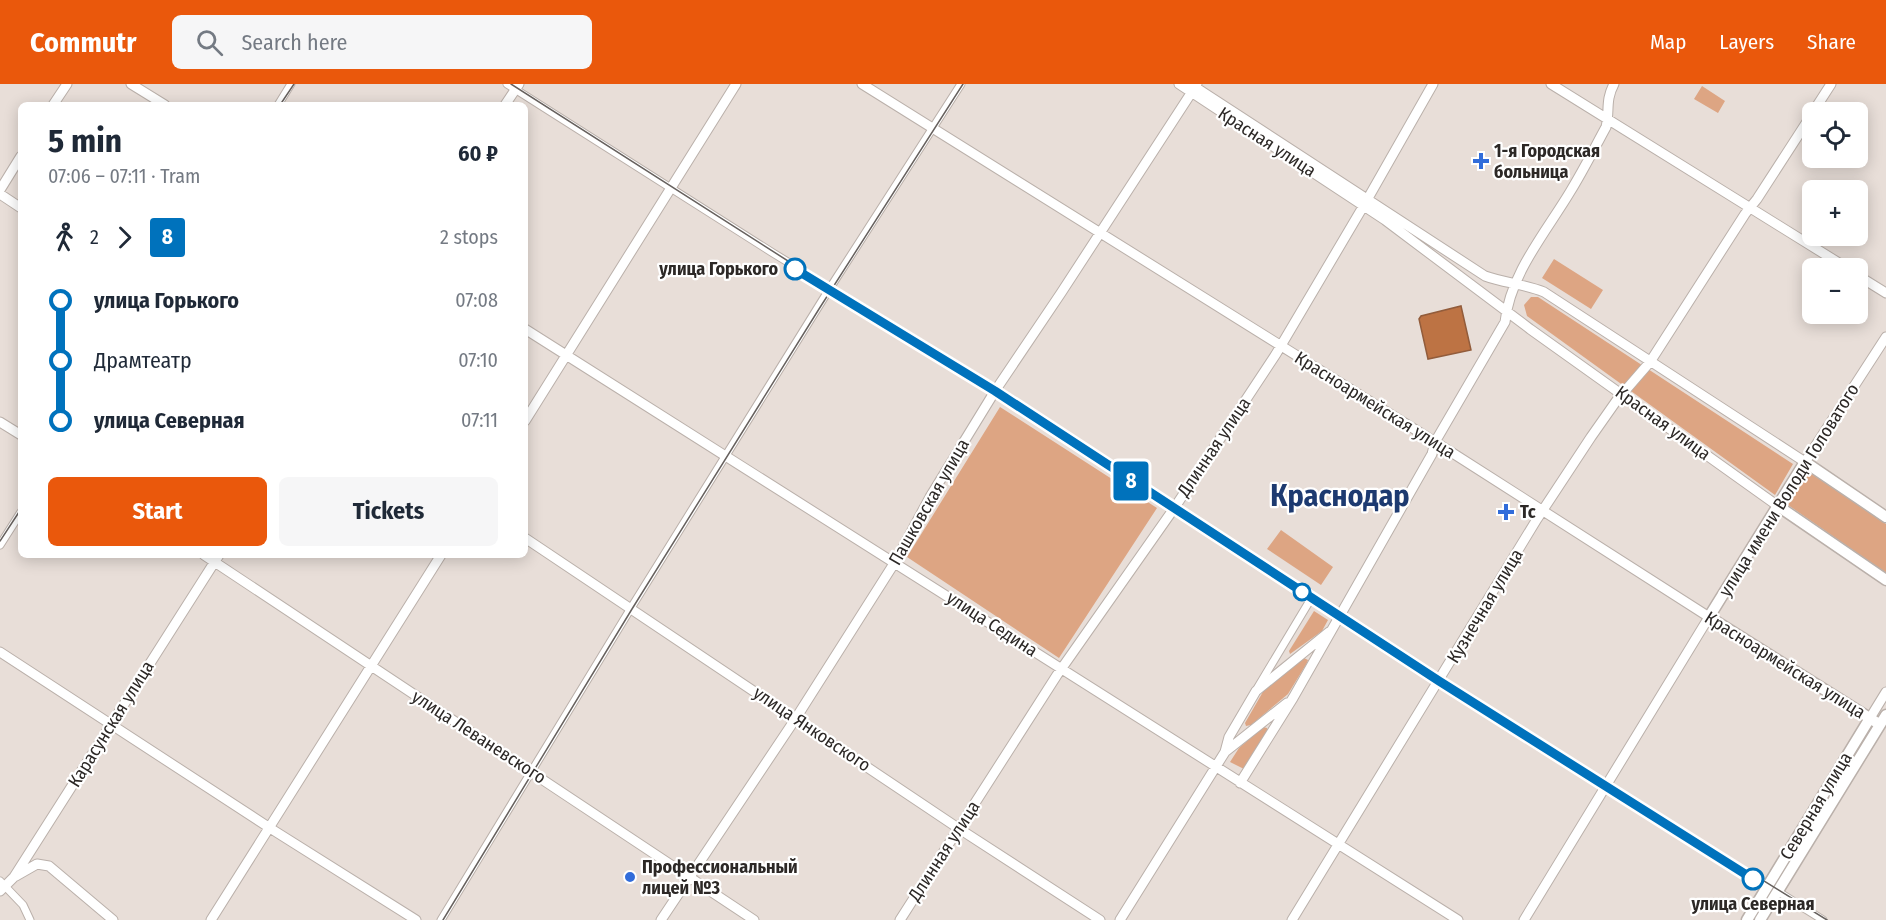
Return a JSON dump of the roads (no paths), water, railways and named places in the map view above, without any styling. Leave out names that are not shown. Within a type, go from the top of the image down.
[{"type":"main road","name":"улица имени Володи Головатого","points":[[1709,617],[1805,462]]},
{"type":"main road","name":"Красная улица","points":[[1805,462],[1886,517]]},
{"type":"main road","name":"Красная улица","points":[[1778,506],[1886,580]]},
{"type":"main road","name":"Красноармейская улица","points":[[1709,617],[1880,722]]},
{"type":"main road","name":"Северная улица","points":[[1747,920],[1772,889],[1880,722]]},
{"type":"main road","name":"Северная улица","points":[[1760,920],[1772,889]]},
{"type":"street","points":[[55,102],[67,84]]},
{"type":"street","points":[[131,84],[160,102]]},
{"type":"street","points":[[280,102],[291,84]]},
{"type":"street","points":[[528,416],[736,84]]},
{"type":"street","name":"Красноармейская улица","points":[[862,84],[1435,442],[1709,617]]},
{"type":"street","points":[[441,920],[726,455],[961,84]]},
{"type":"street","name":"Красная улица","points":[[1179,84],[1193,87],[1366,203],[1450,252],[1485,276],[1544,292],[1805,462]]},
{"type":"street","name":"Длинная улица","points":[[900,920],[1061,669],[1175,507],[1280,346],[1366,203],[1433,84]]},
{"type":"street","points":[[1551,84],[1831,258]]},
{"type":"street","points":[[1240,783],[1333,629],[1432,454],[1435,442],[1505,322],[1506,310],[1516,283],[1606,127],[1607,104],[1614,84]]},
{"type":"street","name":"Кузнечная улица","points":[[1819,102],[1831,84]]},
{"type":"street","points":[[506,102],[514,86],[670,189],[996,389],[1440,680],[1823,920]]},
{"type":"street","name":"Пашковская улица","points":[[661,920],[796,718],[895,562],[930,497],[996,389],[1193,87]]},
{"type":"street","name":"Кузнечная улица","points":[[1292,920],[1591,436],[1650,362],[1802,129]]},
{"type":"street","points":[[0,190],[18,161]]},
{"type":"street","points":[[0,194],[18,206]]},
{"type":"street","name":"Красная улица","points":[[1366,203],[1442,263],[1778,506]]},
{"type":"street","points":[[1442,263],[1450,252]]},
{"type":"street","points":[[1868,282],[1886,293]]},
{"type":"street","name":"улица Седина","points":[[528,331],[1458,920]]},
{"type":"street","name":"улица имени Володи Головатого","points":[[1805,462],[1886,337]]},
{"type":"street","points":[[0,422],[18,433]]},
{"type":"street","points":[[0,545],[18,518]]},
{"type":"street","name":"улица Янковского","points":[[528,540],[958,828],[1100,920]]},
{"type":"street","points":[[211,920],[439,558]]},
{"type":"street","name":"улица Леваневского","points":[[217,559],[371,668],[532,771],[754,920]]},
{"type":"street","name":"Карасунская улица","points":[[2,886],[14,878],[217,559]]},
{"type":"street","points":[[1120,920],[1216,768],[1225,752],[1229,737],[1280,647],[1312,597]]},
{"type":"street","name":"улица имени Володи Головатого","points":[[1524,920],[1709,617]]},
{"type":"street","points":[[1256,691],[1333,629]]},
{"type":"street","points":[[1280,647],[1285,657],[1294,659]]},
{"type":"street","points":[[0,652],[416,920]]},
{"type":"street","name":"Северная улица","points":[[1880,722],[1886,692]]},
{"type":"street","points":[[1225,752],[1293,698]]},
{"type":"street","points":[[14,878],[37,864],[49,866],[113,920]]},
{"type":"street","points":[[2,886],[23,905],[30,920]]},
{"type":"tram line","points":[[282,102],[294,84]]},
{"type":"tram line","points":[[511,84],[799,268],[997,387],[1349,620],[1827,920]]},
{"type":"tram line","points":[[443,920],[632,609],[819,309],[963,84]]},
{"type":"tram line","name":"8","points":[[795,269],[995,391],[1439,681],[1753,879]]},
{"type":"tram line","points":[[0,541],[18,514]]},
{"type":"place","name":"1-я Городская больница","points":[[1481,161]]},
{"type":"place","name":"улица Горького","points":[[795,269]]},
{"type":"place","name":"Тс","points":[[1506,512]]},
{"type":"place","name":"Профессиональный лицей №3","points":[[630,877]]},
{"type":"place","name":"улица Северная","points":[[1753,879]]},
{"type":"district","name":"Краснодар","points":[[1340,496]]}]
